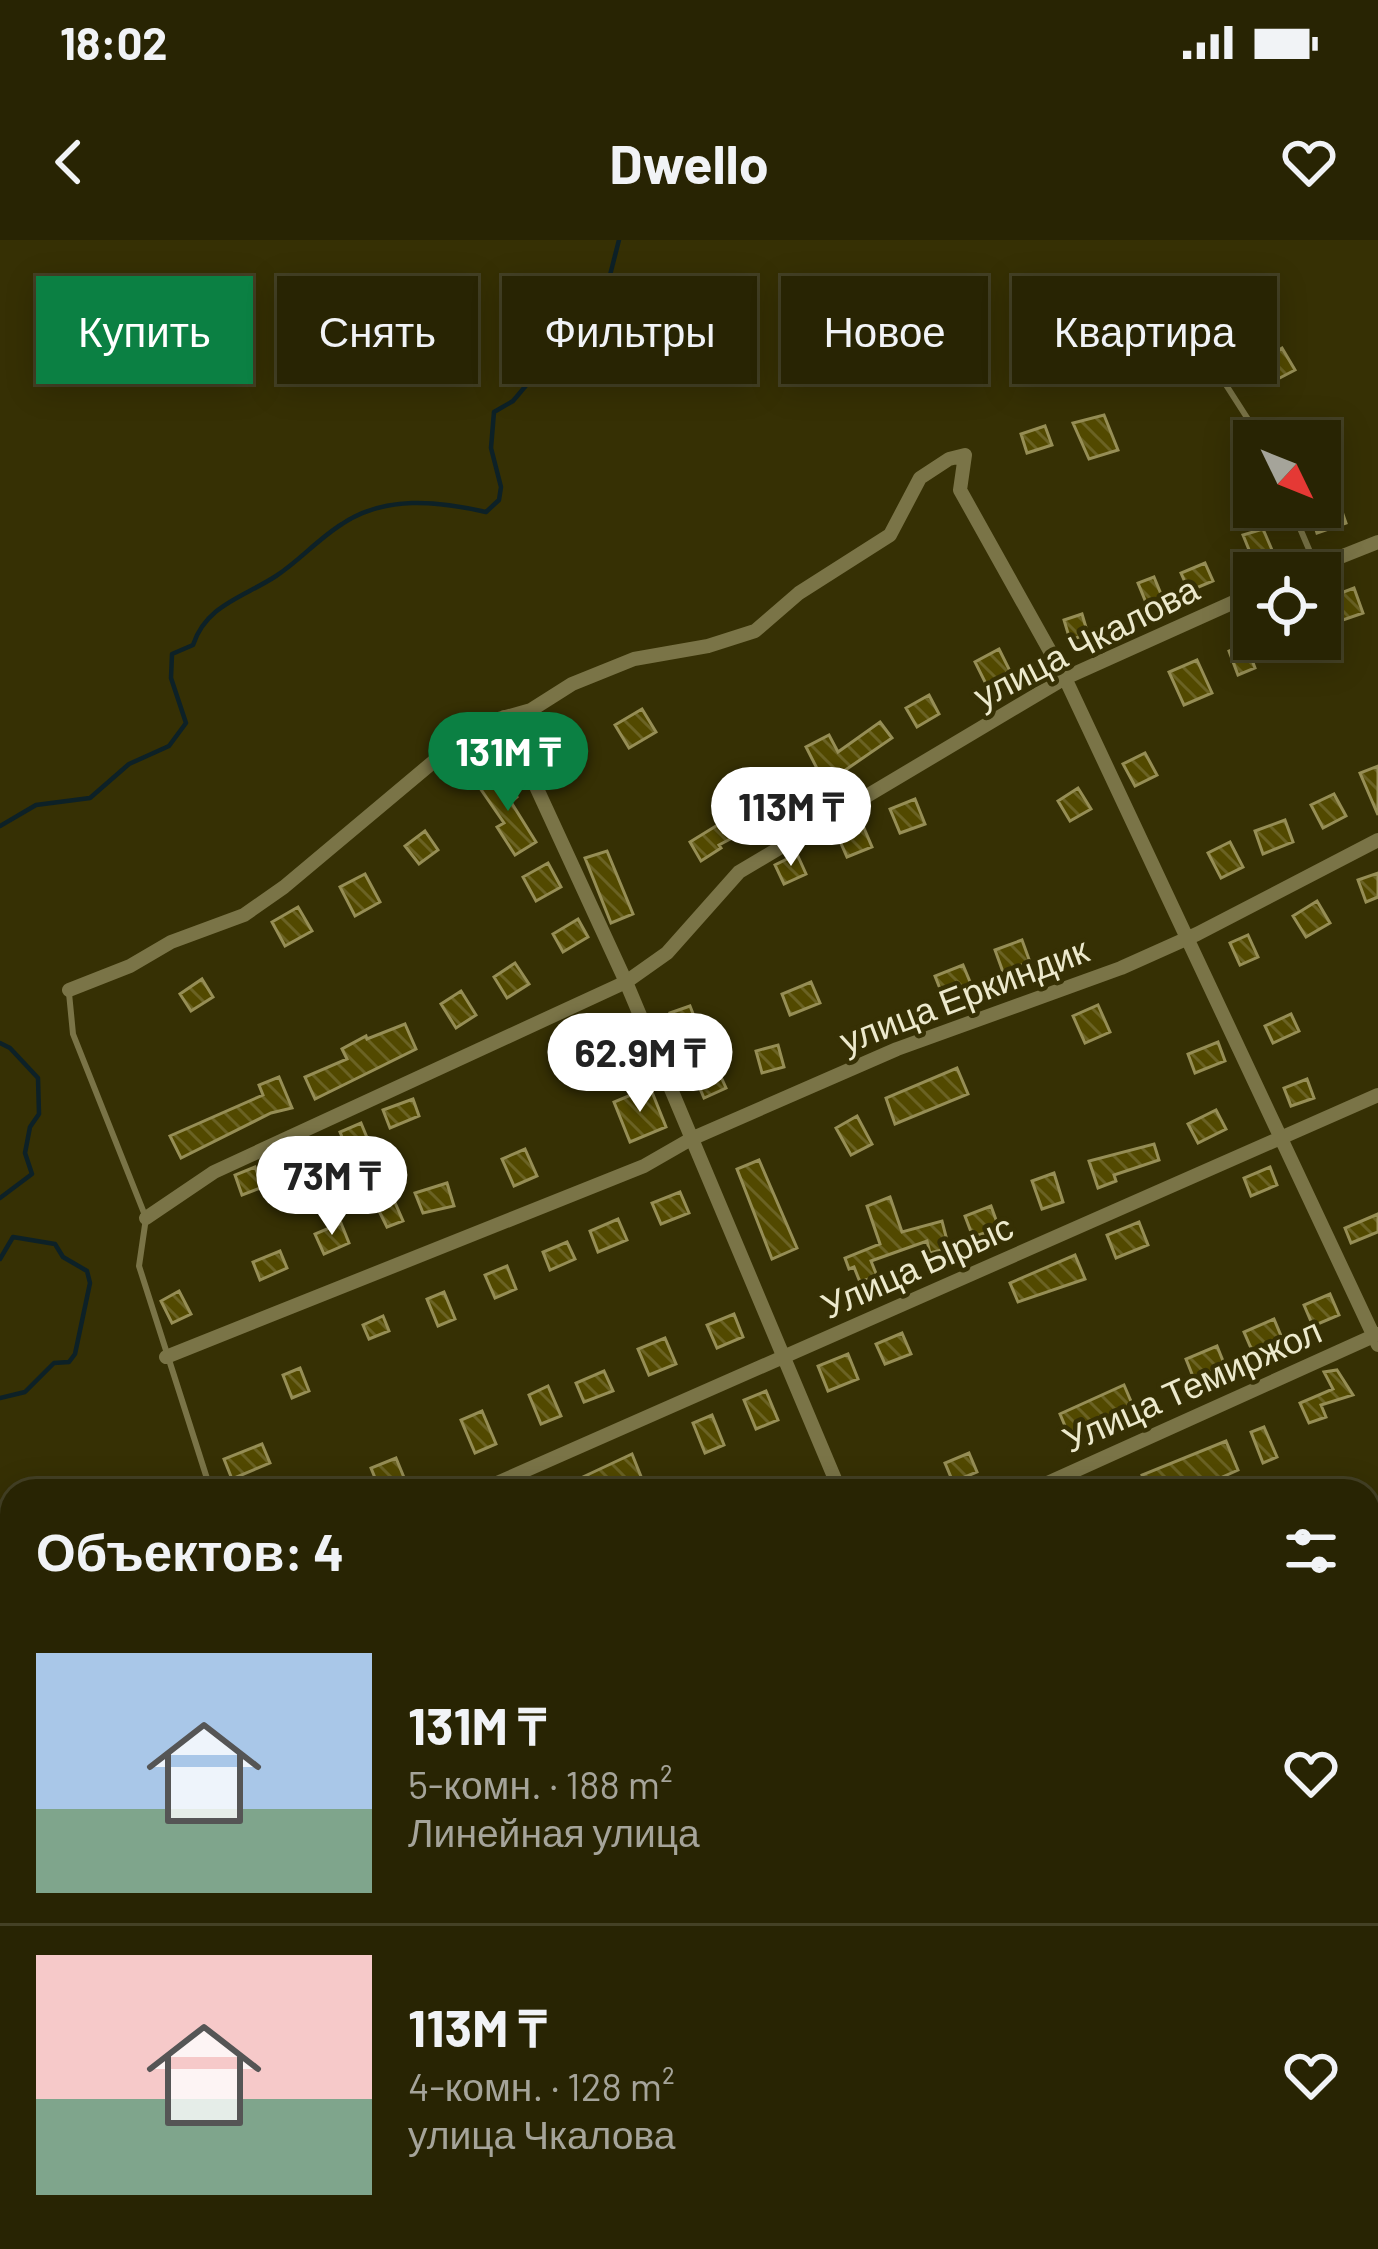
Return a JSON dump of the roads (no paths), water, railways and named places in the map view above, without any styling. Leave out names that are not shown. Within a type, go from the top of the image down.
[{"type":"street","points":[[68,990],[130,966],[171,942],[244,915],[488,722],[531,710],[572,684],[634,659],[708,646],[755,631],[799,593],[890,536],[920,478],[949,459],[965,455],[960,490],[1065,678],[1376,1338]]},
{"type":"street","points":[[1341,556],[1378,542]]},
{"type":"street","name":"улица Чкалова","points":[[146,1218],[214,1172],[626,982],[667,953],[740,872],[1065,678],[1233,602]]},
{"type":"street","points":[[504,717],[626,982],[835,1479]]},
{"type":"street","name":"улица Еркиндик","points":[[166,1357],[644,1166],[692,1138],[897,1049],[1121,968],[1378,840]]},
{"type":"street","name":"Улица Ырыс","points":[[506,1479],[1378,1095]]},
{"type":"street","name":"Улица Темиржол","points":[[1057,1479],[1376,1338]]},
{"type":"lane","points":[[1225,384],[1248,420]]},
{"type":"lane","points":[[68,990],[73,1034],[146,1218],[139,1266],[207,1479]]},
{"type":"waterway","points":[[0,826],[36,805],[90,798],[129,764],[169,746],[186,723],[171,678],[172,654],[193,645],[207,620],[227,603],[276,576],[342,524],[394,505],[431,503],[486,512],[499,500],[501,487],[491,448],[494,412],[513,401],[529,382],[528,360],[546,343],[555,317],[609,279],[619,240]]},
{"type":"waterway","points":[[0,1043],[38,1078],[39,1114],[30,1127],[25,1153],[32,1174],[0,1198]]},
{"type":"waterway","points":[[0,1259],[13,1237],[55,1244],[63,1257],[87,1271],[90,1283],[75,1354],[69,1362],[54,1363],[25,1392],[0,1398]]}]
